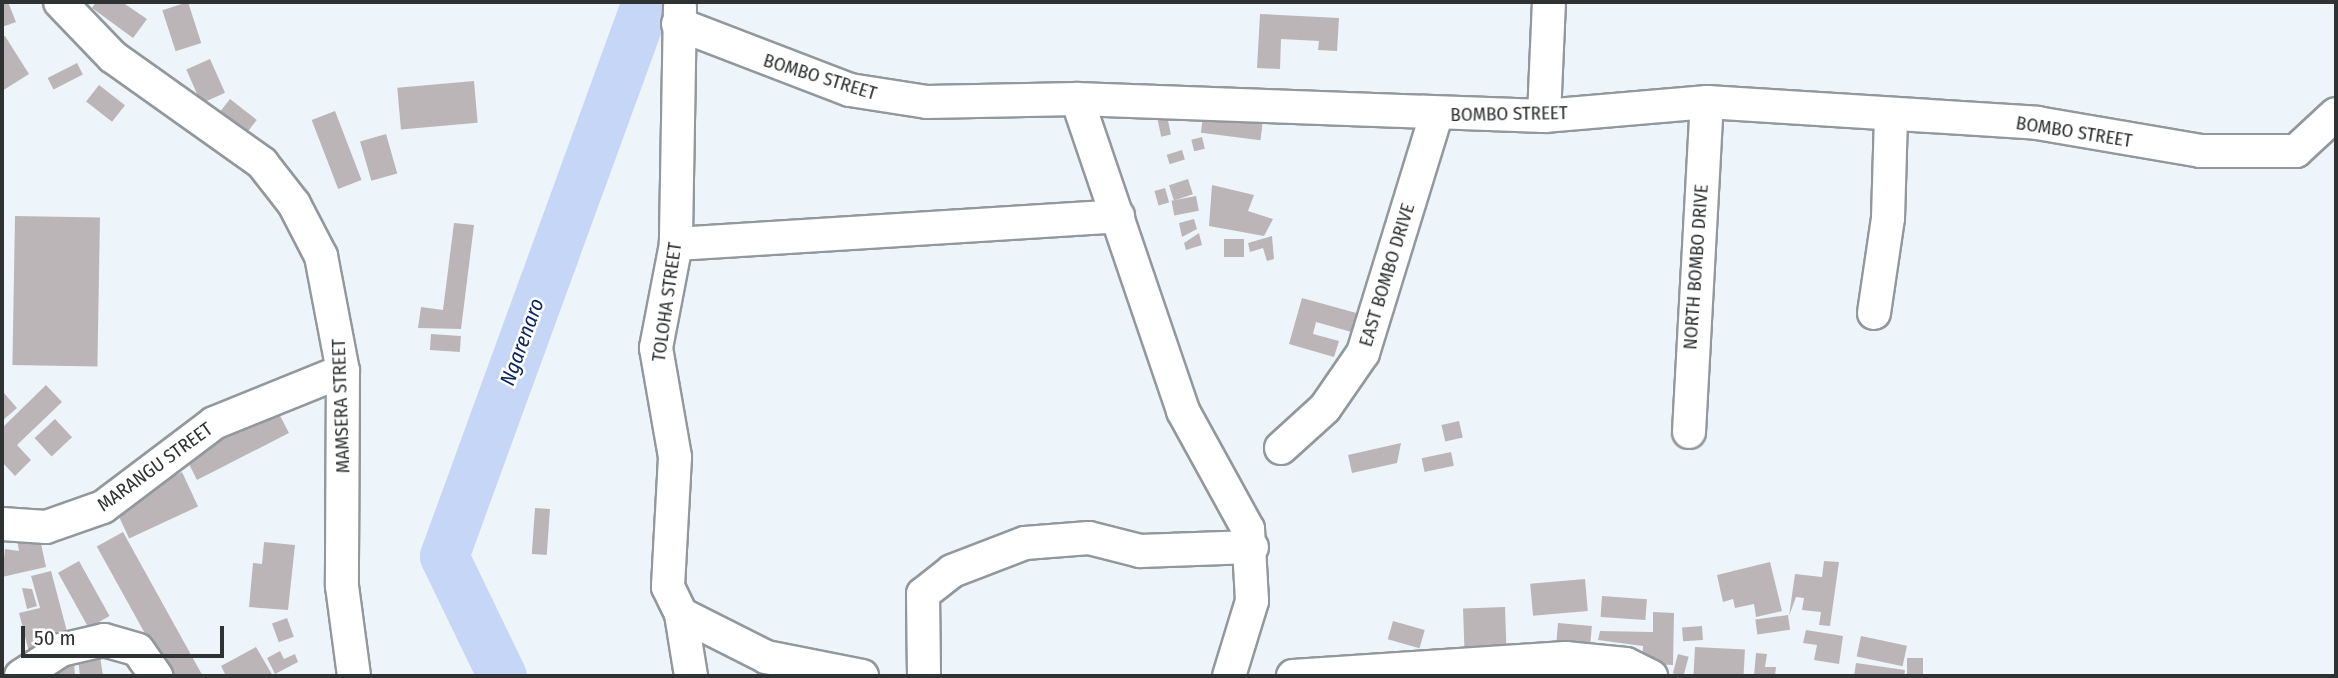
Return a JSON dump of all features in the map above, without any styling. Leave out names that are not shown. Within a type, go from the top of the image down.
[{"type":"street","name":"MAMSERA STREET","points":[[60,2],[113,57],[236,142],[278,183],[321,256],[343,371],[342,586],[354,676]]},
{"type":"street","points":[[1544,116],[1549,2]]},
{"type":"street","name":"BOMBO STREET","points":[[679,13],[730,48],[889,98],[1077,99],[1436,115],[1544,116],[1707,102],[1891,117],[2037,123],[2200,150],[2296,151],[2336,114]]},
{"type":"street","name":"TOLOHA STREET","points":[[679,13],[676,244],[656,368],[675,457],[668,587],[681,614],[691,676]]},
{"type":"street","points":[[1077,99],[1183,411],[1252,547],[1252,601],[1229,676]]},
{"type":"street","name":"NORTH BOMBO DRIVE","points":[[1689,432],[1707,102]]},
{"type":"street","name":"EAST BOMBO DRIVE","points":[[1281,448],[1325,408],[1363,353],[1436,115]]},
{"type":"street","points":[[1874,313],[1888,219],[1891,117]]},
{"type":"street","points":[[676,244],[1118,216]]},
{"type":"street","name":"MARANGU STREET","points":[[2,524],[46,527],[83,516],[214,423],[343,371]]},
{"type":"street","points":[[924,676],[923,594],[952,571],[1025,543],[1089,538],[1140,551],[1252,547]]},
{"type":"street","points":[[681,614],[766,657],[862,676]]},
{"type":"street","points":[[21,676],[61,650],[104,640],[138,650],[156,676]]},
{"type":"street","points":[[1293,676],[1564,658],[1626,664],[1651,676]]},
{"type":"building","points":[[2,2],[8,2],[16,22],[2,27]]},
{"type":"building","points":[[96,2],[122,2],[147,19],[133,38],[92,8]]},
{"type":"building","points":[[188,2],[201,43],[176,51],[162,10]]},
{"type":"building","points":[[1260,14],[1339,18],[1337,51],[1318,50],[1319,41],[1281,39],[1280,69],[1257,68]]},
{"type":"building","points":[[5,36],[29,74],[2,91],[2,37]]},
{"type":"building","points":[[210,59],[225,93],[201,103],[186,70]]},
{"type":"building","points":[[77,63],[83,75],[53,90],[48,78]]},
{"type":"building","points":[[474,81],[478,123],[401,130],[397,88]]},
{"type":"building","points":[[99,85],[125,105],[112,122],[86,102]]},
{"type":"building","points":[[230,99],[257,120],[244,136],[217,116]]},
{"type":"building","points":[[335,111],[362,180],[338,189],[312,120]]},
{"type":"building","points":[[1167,116],[1171,135],[1161,137],[1157,118]]},
{"type":"building","points":[[1203,116],[1263,123],[1260,140],[1201,133]]},
{"type":"building","points":[[386,134],[397,173],[371,181],[360,141]]},
{"type":"building","points":[[1202,137],[1205,149],[1194,151],[1191,140]]},
{"type":"building","points":[[1182,150],[1185,160],[1170,164],[1167,155]]},
{"type":"building","points":[[1188,179],[1193,194],[1174,200],[1169,185]]},
{"type":"building","points":[[1212,185],[1254,195],[1248,211],[1273,219],[1264,236],[1209,226]]},
{"type":"building","points":[[1165,188],[1169,202],[1159,205],[1154,191]]},
{"type":"building","points":[[1196,196],[1199,211],[1174,215],[1171,201]]},
{"type":"building","points":[[15,216],[100,217],[97,366],[12,365]]},
{"type":"building","points":[[1194,219],[1197,229],[1182,237],[1179,223]]},
{"type":"building","points":[[454,223],[474,225],[461,329],[418,328],[421,307],[443,310]]},
{"type":"building","points":[[1199,233],[1202,245],[1186,250],[1184,243]]},
{"type":"building","points":[[1272,236],[1274,259],[1267,261],[1263,248],[1250,252],[1248,243]]},
{"type":"building","points":[[1224,239],[1244,239],[1244,257],[1224,257]]},
{"type":"building","points":[[1302,298],[1360,314],[1355,333],[1316,322],[1313,334],[1339,341],[1334,357],[1289,344]]},
{"type":"building","points":[[431,334],[461,336],[460,352],[430,350]]},
{"type":"building","points":[[46,385],[62,402],[17,445],[31,460],[15,476],[2,462],[2,428]]},
{"type":"building","points":[[4,393],[17,408],[2,421],[2,395]]},
{"type":"building","points":[[277,410],[289,433],[197,480],[181,448]]},
{"type":"building","points":[[55,419],[72,437],[52,456],[35,438]]},
{"type":"building","points":[[1459,421],[1463,438],[1445,442],[1441,425]]},
{"type":"building","points":[[1401,443],[1397,463],[1352,473],[1348,455]]},
{"type":"building","points":[[1451,452],[1454,466],[1425,472],[1422,458]]},
{"type":"building","points":[[182,472],[198,506],[129,539],[113,504]]},
{"type":"building","points":[[535,508],[550,509],[547,555],[532,554]]},
{"type":"building","points":[[123,532],[203,675],[169,676],[97,547]]},
{"type":"building","points":[[39,534],[46,567],[2,577],[5,549],[19,551],[17,539]]},
{"type":"building","points":[[264,542],[295,545],[288,610],[249,607],[253,563],[262,564]]},
{"type":"building","points":[[79,561],[110,616],[89,628],[58,573]]},
{"type":"building","points":[[1824,561],[1839,562],[1830,626],[1819,625],[1821,612],[1802,610],[1804,598],[1796,597],[1789,616],[1795,574],[1822,577]]},
{"type":"building","points":[[1770,562],[1782,611],[1756,617],[1754,604],[1735,608],[1733,599],[1723,602],[1717,575]]},
{"type":"building","points":[[51,571],[69,639],[30,656],[19,613],[40,608],[31,576]]},
{"type":"building","points":[[1585,579],[1588,611],[1533,616],[1530,584]]},
{"type":"building","points":[[22,588],[32,589],[37,606],[27,609]]},
{"type":"building","points":[[1602,596],[1647,599],[1645,620],[1601,617]]},
{"type":"building","points":[[1505,607],[1507,655],[1465,656],[1463,608]]},
{"type":"building","points":[[1653,612],[1674,613],[1673,665],[1642,664],[1643,646],[1598,640],[1600,631],[1653,632]]},
{"type":"building","points":[[1788,615],[1790,630],[1757,634],[1755,620]]},
{"type":"building","points":[[287,618],[294,637],[279,642],[272,623]]},
{"type":"building","points":[[1393,621],[1425,630],[1419,648],[1388,639]]},
{"type":"building","points":[[1558,623],[1592,626],[1589,654],[1556,651]]},
{"type":"building","points":[[1702,626],[1703,640],[1683,641],[1682,627]]},
{"type":"building","points":[[1806,630],[1843,636],[1839,664],[1814,660],[1817,645],[1803,643]]},
{"type":"building","points":[[1861,636],[1907,646],[1903,666],[1857,657]]},
{"type":"building","points":[[256,647],[273,676],[226,676],[221,666]]},
{"type":"building","points":[[1695,647],[1745,650],[1744,676],[1693,676]]},
{"type":"building","points":[[280,651],[284,659],[295,654],[298,662],[275,674],[267,658]]},
{"type":"building","points":[[1756,653],[1767,654],[1765,667],[1776,667],[1775,676],[1754,676]]},
{"type":"building","points":[[1678,654],[1689,657],[1683,676],[1673,673]]},
{"type":"building","points":[[100,656],[103,676],[80,676],[78,659]]},
{"type":"building","points":[[1907,658],[1923,658],[1923,676],[1907,676]]},
{"type":"building","points":[[74,662],[75,676],[57,676],[55,664]]},
{"type":"building","points":[[1856,663],[1905,670],[1904,676],[1854,676]]},
{"type":"waterway","name":"Ngarenaro","points":[[502,676],[444,556],[646,2]]}]
